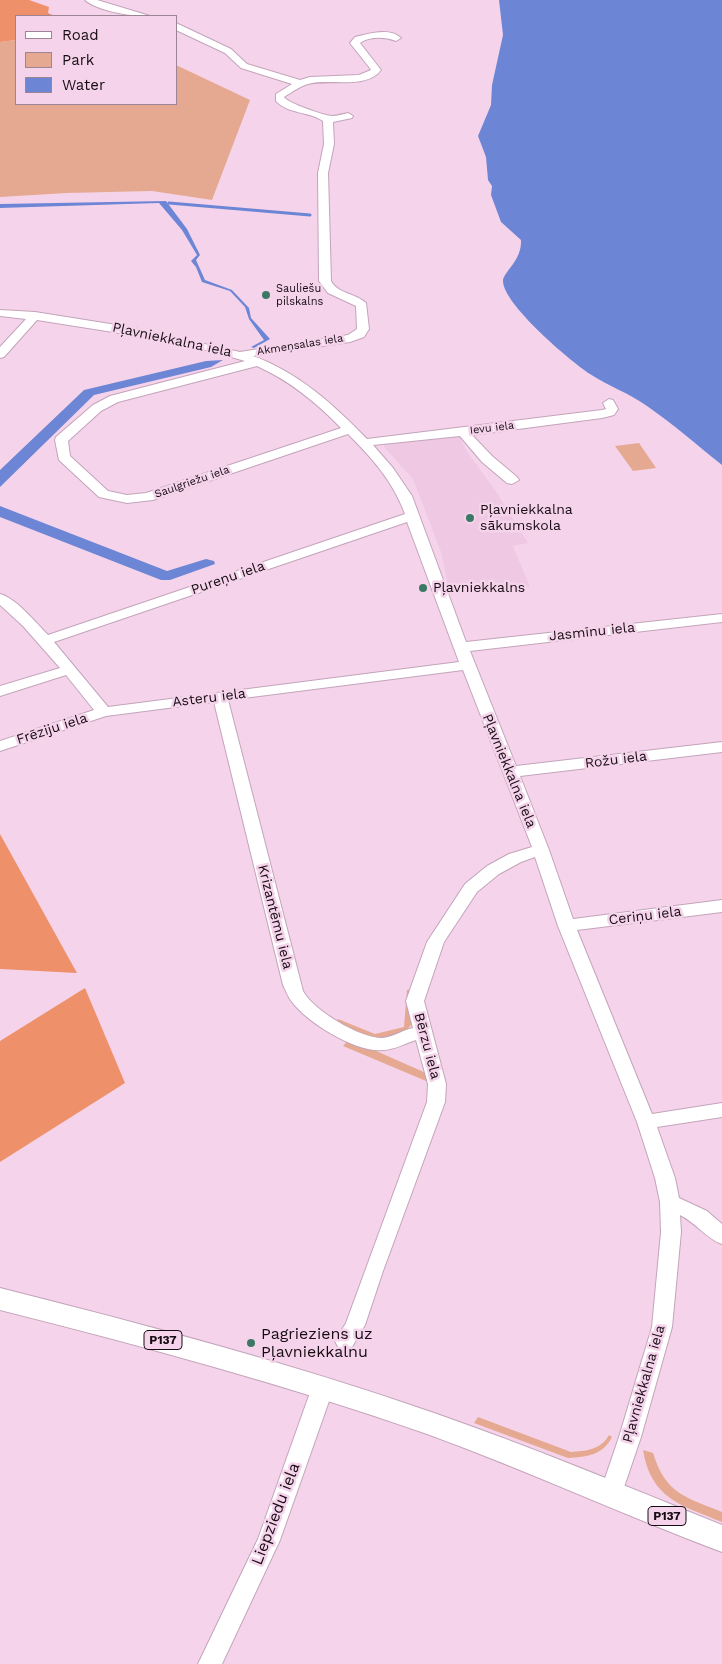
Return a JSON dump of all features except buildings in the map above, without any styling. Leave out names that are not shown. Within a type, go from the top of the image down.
[{"type":"main road","name":"P137","points":[[0,1299],[150,1337],[323,1388],[463,1436],[611,1493],[722,1539]]},
{"type":"street","points":[[89,0],[141,15]]},
{"type":"street","points":[[178,27],[228,51],[244,66],[300,83]]},
{"type":"street","points":[[348,116],[328,120],[321,115],[280,102],[279,96],[300,83],[310,80],[360,78],[373,74],[376,70],[374,66],[358,49],[355,43],[358,39],[370,37],[390,35],[396,38]]},
{"type":"street","name":"Akmeņsalas iela","points":[[240,355],[350,338],[360,334],[363,329],[362,305],[352,298],[332,292],[325,281],[323,173],[329,144],[328,120]]},
{"type":"street","name":"Pļavniekkalna iela","points":[[0,313],[35,316],[128,330],[222,349],[257,362],[286,376],[301,386],[350,429],[388,467],[398,483],[462,647],[467,666],[541,850],[568,926],[646,1122],[665,1178],[670,1202],[671,1232],[662,1327],[630,1437],[611,1493]]},
{"type":"street","points":[[0,354],[35,316]]},
{"type":"street","name":"Saulgriežu iela","points":[[257,362],[114,399],[97,408],[61,440],[64,456],[104,494],[127,499],[148,497],[350,429]]},
{"type":"street","name":"Ievu iela","points":[[364,443],[387,439],[467,432],[602,414],[610,412],[612,409],[609,404]]},
{"type":"street","points":[[467,432],[465,435],[512,480]]},
{"type":"street","name":"Pureņu iela","points":[[44,641],[390,522],[412,517]]},
{"type":"street","points":[[0,598],[44,641],[104,712]]},
{"type":"street","name":"Jasmīnu iela","points":[[462,647],[722,618]]},
{"type":"street","name":"Asteru iela","points":[[104,712],[467,666]]},
{"type":"street","points":[[0,691],[68,670]]},
{"type":"street","name":"Krizantēmu iela","points":[[220,697],[292,985],[297,998],[314,1014],[335,1028],[371,1043],[383,1044],[414,1033],[424,1032]]},
{"type":"street","name":"Frēziju iela","points":[[0,746],[104,712]]},
{"type":"street","name":"Rožu iela","points":[[510,772],[722,747]]},
{"type":"street","name":"Bērzu iela","points":[[345,1341],[356,1325],[373,1271],[436,1102],[437,1084],[415,1000],[436,942],[471,888],[493,870],[515,858],[541,850]]},
{"type":"street","name":"Ceriņu iela","points":[[568,926],[722,906]]},
{"type":"street","points":[[646,1122],[722,1110]]},
{"type":"street","points":[[670,1202],[700,1216],[722,1236]]},
{"type":"street","name":"Liepziedu iela","points":[[213,1662],[269,1540],[323,1388]]},
{"type":"shaded area","points":[[0,0],[29,0],[49,7],[48,13],[53,15],[15,15],[15,40],[0,42]]},
{"type":"shaded area","name":"Pļavniekkalna sākumskola","points":[[460,437],[466,450],[497,493],[528,543],[513,546],[530,587],[450,595],[441,552],[413,479],[384,447],[385,444]]},
{"type":"shaded area","points":[[0,834],[77,973],[0,969]]},
{"type":"shaded area","points":[[85,988],[125,1083],[0,1162],[0,1041]]},
{"type":"green space","points":[[15,40],[15,105],[178,105],[178,66],[250,100],[212,200],[152,191],[0,197],[0,42]]},
{"type":"green space","points":[[639,443],[656,468],[633,471],[615,446]]},
{"type":"green space","points":[[411,989],[413,1013],[411,1024],[398,1035],[380,1038],[353,1030],[336,1022],[338,1019],[375,1034],[404,1027],[407,990]]},
{"type":"green space","points":[[349,1039],[426,1073],[426,1081],[343,1046]]},
{"type":"green space","points":[[478,1417],[571,1452],[592,1449],[602,1444],[609,1435],[612,1437],[604,1448],[594,1454],[568,1458],[474,1423]]},
{"type":"green space","points":[[643,1450],[653,1453],[658,1467],[671,1486],[687,1498],[722,1512],[722,1522],[681,1505],[661,1490],[653,1480]]},
{"type":"water","points":[[499,0],[722,0],[722,465],[647,406],[597,378],[568,357],[525,317],[506,291],[503,281],[519,254],[521,240],[501,222],[491,195],[492,186],[488,180],[486,157],[478,136],[491,105],[492,85],[503,35]]},
{"type":"water","points":[[166,201],[187,229],[200,255],[196,260],[205,280],[232,290],[249,308],[251,318],[270,339],[254,348],[251,347],[264,340],[249,319],[245,307],[230,291],[202,282],[196,267],[191,261],[197,255],[182,230],[159,203],[0,208],[0,204]]},
{"type":"water","points":[[223,360],[211,367],[94,395],[0,487],[0,470],[84,390],[206,361]]},
{"type":"water","points":[[0,506],[167,571],[206,559],[214,561],[215,564],[170,580],[161,580],[0,517]]},
{"type":"waterway","points":[[169,203],[310,215]]},
{"type":"place","name":"Sauliešu pilskalns","points":[[266,295]]},
{"type":"place","name":"Pļavniekkalna sākumskola","points":[[470,518]]},
{"type":"place","name":"Pļavniekkalns","points":[[423,588]]},
{"type":"place","name":"Pagrieziens uz Pļavniekkalnu","points":[[251,1343]]}]
